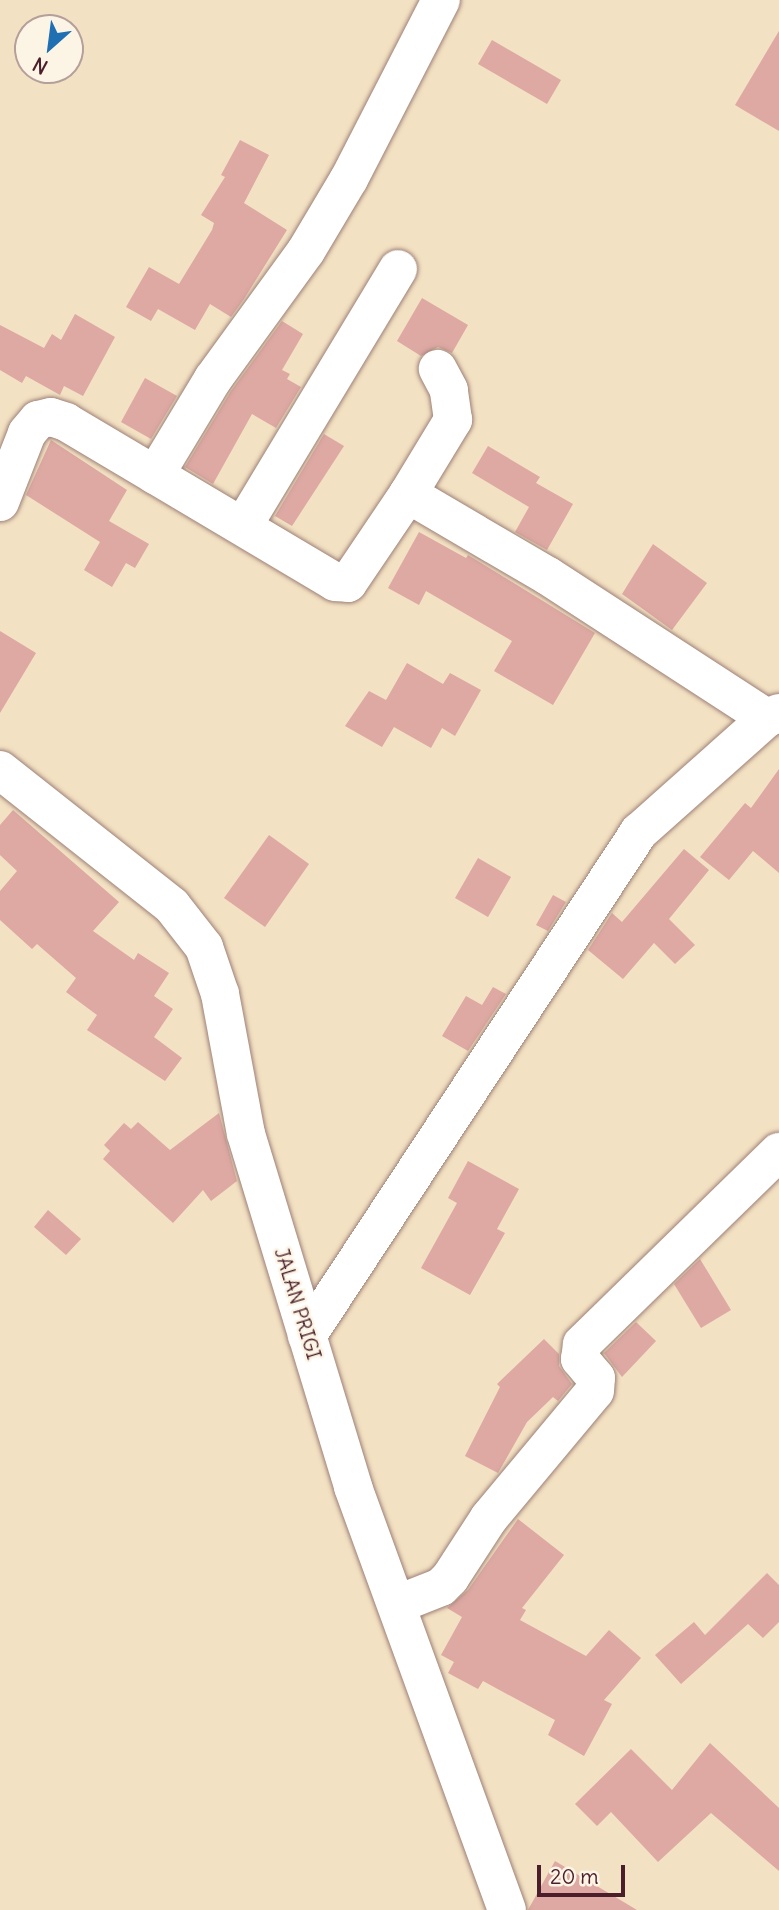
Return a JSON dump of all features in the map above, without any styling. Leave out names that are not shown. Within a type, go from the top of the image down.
[{"type":"street","points":[[155,475],[213,379],[306,251],[349,180],[441,0]]},
{"type":"street","points":[[243,526],[398,269]]},
{"type":"street","points":[[0,502],[27,433],[38,420],[51,417],[66,422],[335,582],[348,583],[408,494],[453,420],[449,390],[438,369]]},
{"type":"street","points":[[307,1336],[639,832],[773,715],[548,576],[408,494]]},
{"type":"street","name":"JALAN PRIGI","points":[[0,770],[172,906],[204,947],[223,1006],[246,1134],[353,1487],[507,1910]]},
{"type":"street","points":[[398,1605],[441,1587],[450,1578],[489,1518],[595,1391],[596,1378],[580,1359],[582,1344],[779,1152]]},
{"type":"building","points":[[779,31],[779,131],[735,105]]},
{"type":"building","points":[[492,40],[561,80],[547,104],[478,64]]},
{"type":"building","points":[[240,140],[269,155],[244,203],[287,230],[244,299],[231,317],[210,304],[195,330],[158,309],[151,321],[126,307],[149,267],[179,284],[212,230],[214,223],[201,215],[225,177],[221,175]]},
{"type":"building","points":[[422,298],[468,325],[452,353],[438,347],[421,356],[397,341]]},
{"type":"building","points":[[75,314],[115,337],[83,396],[64,386],[60,395],[26,376],[22,383],[0,370],[0,325],[44,348],[52,334],[61,340]]},
{"type":"building","points":[[282,321],[303,334],[282,370],[290,374],[287,379],[301,387],[276,428],[252,414],[213,484],[185,467],[231,391]]},
{"type":"building","points":[[145,378],[177,396],[151,439],[121,422]]},
{"type":"building","points":[[324,434],[344,446],[292,526],[275,516]]},
{"type":"building","points":[[51,440],[127,490],[109,521],[149,544],[135,568],[126,563],[112,587],[84,570],[100,542],[26,495]]},
{"type":"building","points":[[488,446],[540,477],[536,483],[573,504],[547,550],[515,532],[529,507],[472,473]]},
{"type":"building","points":[[419,532],[466,558],[468,555],[595,633],[553,705],[494,671],[512,641],[426,591],[419,605],[388,588]]},
{"type":"building","points":[[653,544],[707,583],[672,630],[622,594]]},
{"type":"building","points":[[0,631],[36,653],[0,713]]},
{"type":"building","points":[[407,663],[443,684],[450,673],[481,690],[455,736],[442,728],[431,748],[394,727],[382,747],[345,726],[369,691],[386,700]]},
{"type":"building","points":[[779,769],[779,873],[753,851],[729,880],[700,857],[745,803],[751,808]]},
{"type":"building","points":[[13,810],[119,902],[93,931],[134,960],[138,953],[169,973],[154,996],[173,1009],[154,1037],[182,1058],[165,1081],[87,1030],[97,1015],[66,992],[76,978],[37,944],[32,949],[0,920],[0,891],[17,871],[0,855],[0,825]]},
{"type":"building","points":[[269,835],[309,864],[265,927],[224,898]]},
{"type":"building","points":[[684,849],[709,870],[669,919],[695,945],[675,964],[654,943],[623,979],[588,950],[612,913],[622,922]]},
{"type":"building","points":[[478,858],[511,877],[488,917],[455,898]]},
{"type":"building","points":[[553,895],[566,902],[548,931],[536,925]]},
{"type":"building","points":[[493,987],[506,994],[468,1051],[442,1036],[466,996],[482,1005]]},
{"type":"building","points":[[219,1113],[237,1181],[211,1201],[203,1190],[173,1223],[103,1159],[110,1151],[104,1145],[124,1123],[131,1129],[138,1122],[170,1150]]},
{"type":"building","points":[[468,1161],[519,1189],[497,1229],[505,1233],[470,1295],[421,1268],[457,1203],[448,1198]]},
{"type":"building","points":[[48,1210],[81,1239],[66,1255],[34,1227]]},
{"type":"building","points":[[700,1259],[731,1310],[701,1328],[674,1284]]},
{"type":"building","points":[[636,1322],[656,1341],[622,1377],[604,1353]]},
{"type":"building","points":[[544,1339],[559,1354],[559,1366],[572,1384],[558,1401],[553,1397],[527,1422],[498,1473],[465,1456],[500,1387],[497,1384]]},
{"type":"building","points":[[518,1519],[564,1555],[522,1608],[526,1610],[520,1620],[586,1656],[609,1630],[641,1658],[604,1700],[612,1704],[584,1756],[548,1735],[555,1720],[483,1681],[478,1689],[448,1673],[454,1662],[441,1655],[462,1617],[447,1608],[468,1590]]},
{"type":"building","points":[[767,1573],[779,1585],[779,1622],[763,1638],[748,1624],[681,1684],[655,1655],[694,1622],[705,1635]]},
{"type":"building","points":[[710,1743],[779,1808],[779,1871],[711,1813],[658,1862],[611,1812],[597,1826],[575,1804],[631,1749],[672,1790]]},
{"type":"building","points":[[555,1861],[637,1910],[528,1910]]}]
